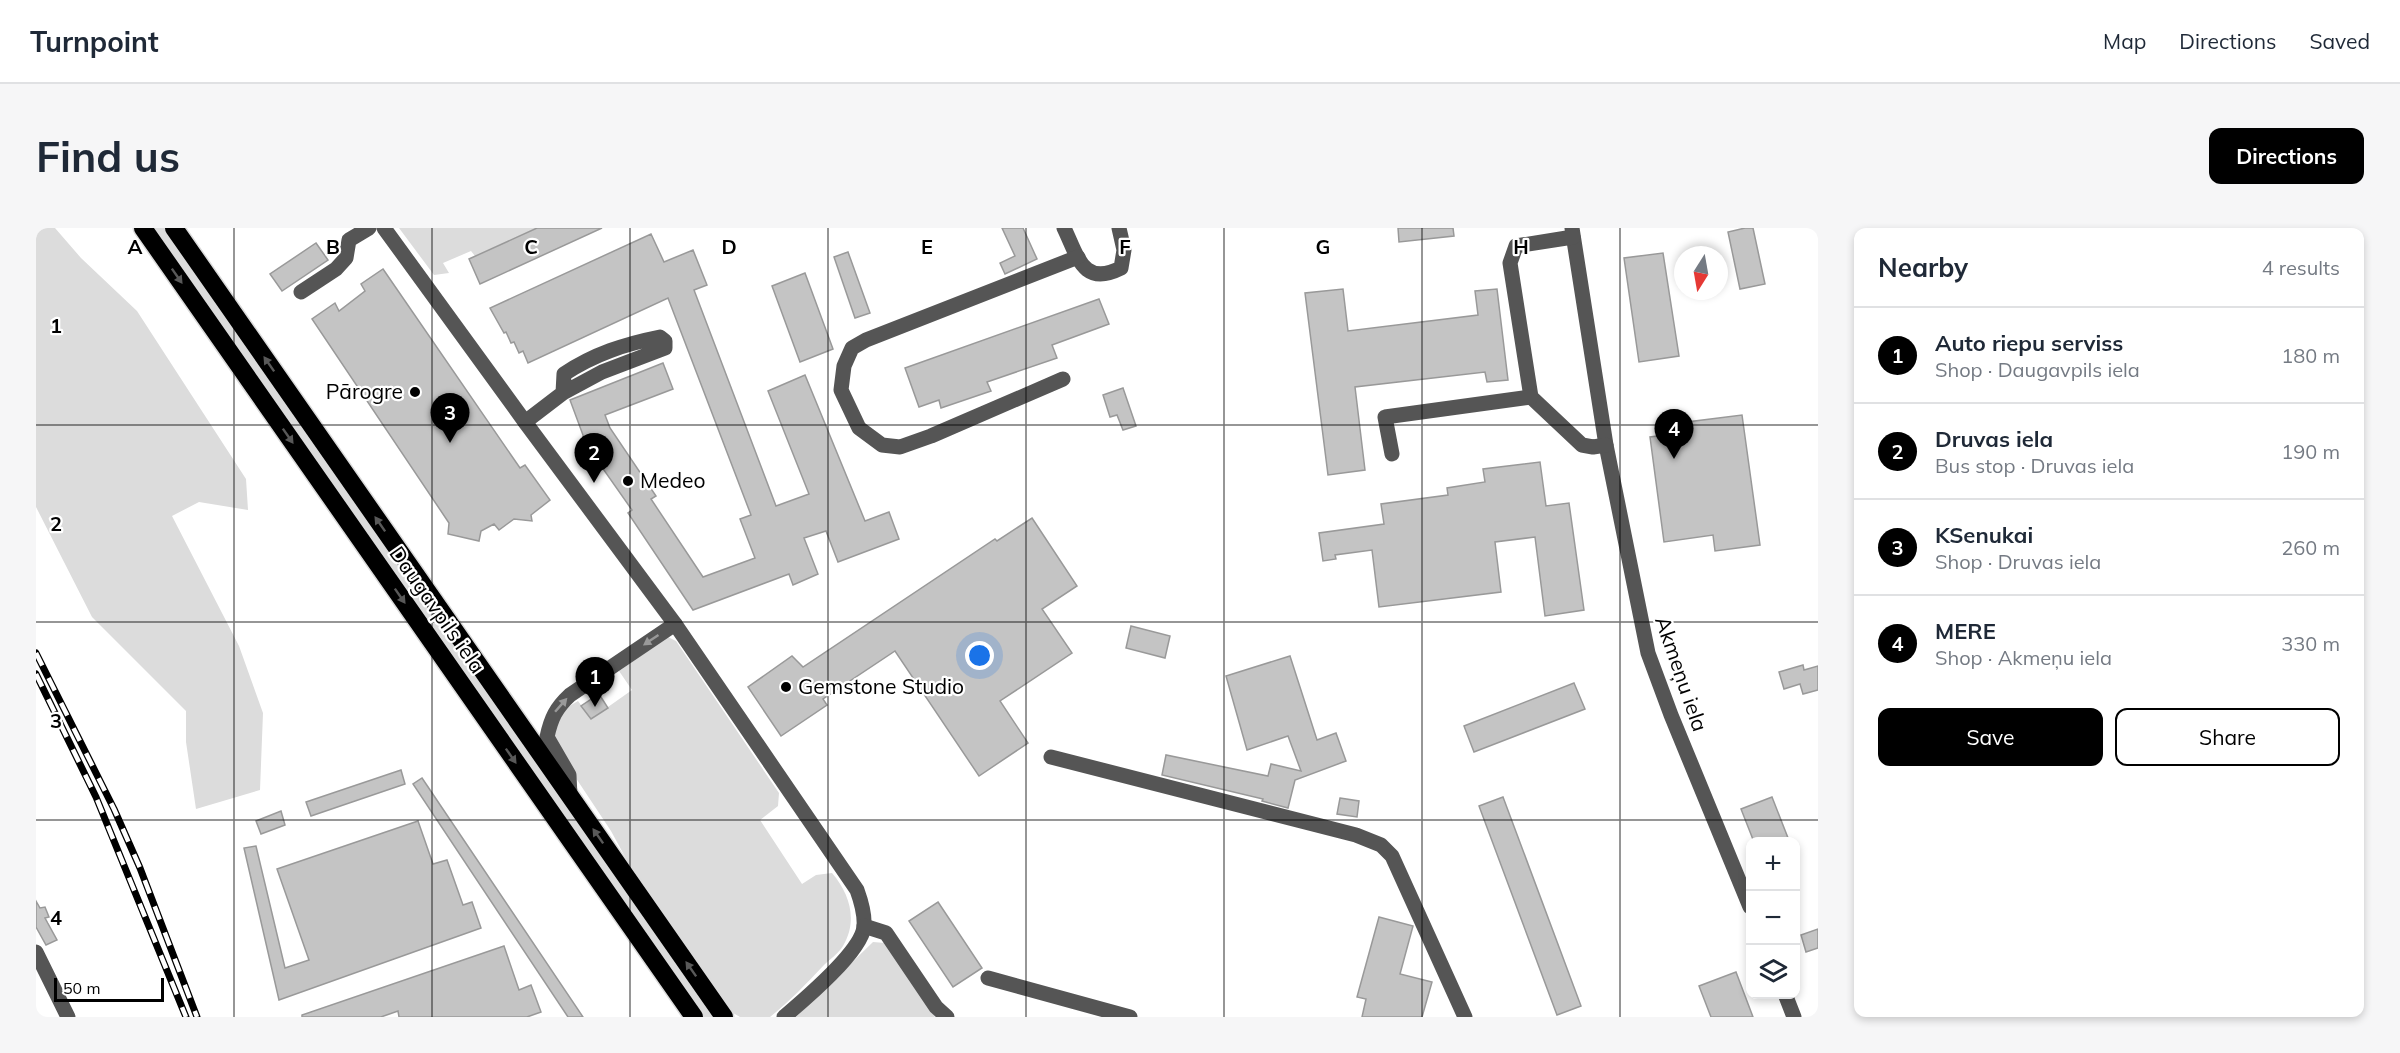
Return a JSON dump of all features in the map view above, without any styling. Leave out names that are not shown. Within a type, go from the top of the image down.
[{"type":"highway","name":"Daugavpils iela","points":[[143,228],[694,1017]]},
{"type":"highway","name":"Daugavpils iela","points":[[174,228],[724,1017]]},
{"type":"street","points":[[301,292],[336,269],[346,258],[349,240],[369,228]]},
{"type":"street","points":[[384,228],[675,624],[857,891],[864,926],[862,936],[850,954],[784,1017]]},
{"type":"street","points":[[1064,228],[1083,268],[1096,276],[1121,268],[1124,250],[1119,228]]},
{"type":"street","name":"Akmeņu iela","points":[[1531,397],[1510,263],[1516,246],[1572,232],[1606,445],[1648,653],[1746,897]]},
{"type":"street","points":[[1063,379],[900,447],[882,445],[859,428],[841,390],[844,366],[852,348],[866,340],[1078,256]]},
{"type":"street","points":[[525,422],[563,393],[602,372],[665,348],[665,341],[660,337],[625,344],[585,360],[564,374],[563,393]]},
{"type":"street","points":[[1392,454],[1385,417],[1531,397],[1582,445],[1593,447],[1606,445]]},
{"type":"street","points":[[570,796],[569,775],[547,737],[557,707],[570,695],[675,624]]},
{"type":"street","points":[[1051,757],[1356,835],[1381,845],[1392,856],[1465,1017]]},
{"type":"street","points":[[864,926],[886,933],[936,1007],[947,1017]]},
{"type":"street","points":[[36,952],[68,1017]]},
{"type":"street","points":[[988,978],[1130,1017]]},
{"type":"street","points":[[1787,999],[1794,1017]]},
{"type":"shaded area","points":[[36,228],[55,228],[81,258],[137,311],[246,479],[248,510],[199,502],[172,516],[239,646],[263,713],[260,790],[196,809],[186,742],[186,711],[92,617],[36,507]]},
{"type":"shaded area","points":[[153,228],[164,228],[713,1017],[704,1017]]},
{"type":"shaded area","points":[[399,228],[537,228],[475,256],[471,251],[443,263],[449,273],[434,275]]},
{"type":"shaded area","points":[[668,637],[676,641],[779,793],[778,806],[760,820],[802,884],[816,875],[832,873],[843,890],[850,908],[848,937],[841,949],[770,1017],[740,1017],[728,1010],[636,877],[611,831],[556,748],[553,734],[561,711],[578,701],[591,719],[632,690],[619,671]]},
{"type":"shaded area","points":[[873,942],[885,943],[935,1017],[796,1017]]},
{"type":"building","points":[[537,228],[602,228],[480,284],[469,259]]},
{"type":"building","points":[[1002,228],[1023,228],[1037,259],[1005,274],[1000,263],[1015,256]]},
{"type":"building","points":[[1398,228],[1453,228],[1454,236],[1399,242]]},
{"type":"building","points":[[1753,228],[1765,284],[1740,289],[1728,232]]},
{"type":"building","points":[[651,234],[664,262],[693,250],[707,285],[694,290],[776,506],[809,494],[768,391],[805,375],[865,521],[889,512],[899,539],[838,562],[826,531],[804,538],[818,574],[793,585],[789,574],[693,610],[628,513],[632,510],[587,446],[570,400],[663,363],[673,389],[605,415],[610,428],[656,496],[651,499],[703,577],[755,558],[740,519],[751,515],[668,298],[528,363],[523,351],[519,353],[514,342],[511,343],[490,308]]},
{"type":"building","points":[[316,243],[328,260],[282,291],[270,274]]},
{"type":"building","points":[[848,252],[870,313],[855,318],[834,257]]},
{"type":"building","points":[[1663,253],[1679,356],[1639,362],[1624,258]]},
{"type":"building","name":"Pārogre","points":[[383,269],[520,468],[525,465],[550,500],[531,515],[532,521],[514,519],[499,530],[494,524],[481,531],[479,541],[448,534],[449,523],[312,319],[335,303],[339,311],[365,291],[361,284]]},
{"type":"building","points":[[805,273],[833,349],[800,362],[772,286]]},
{"type":"building","points":[[1343,289],[1348,331],[1478,315],[1475,291],[1497,289],[1508,380],[1487,382],[1485,372],[1355,387],[1365,470],[1328,475],[1305,293]]},
{"type":"building","points":[[1099,299],[1109,324],[1052,345],[1057,358],[987,382],[991,391],[941,408],[939,400],[919,407],[905,368]]},
{"type":"building","points":[[1123,388],[1136,426],[1123,430],[1117,415],[1110,417],[1103,395]]},
{"type":"building","points":[[1742,415],[1760,545],[1715,551],[1713,535],[1664,542],[1650,437],[1689,432],[1687,422]]},
{"type":"building","points":[[1540,462],[1546,506],[1569,503],[1584,610],[1545,616],[1535,537],[1495,542],[1501,592],[1379,607],[1372,550],[1335,555],[1336,559],[1323,561],[1319,533],[1384,524],[1381,504],[1448,495],[1447,488],[1485,482],[1483,469]]},
{"type":"building","points":[[1032,518],[1077,586],[1042,609],[1072,653],[1000,701],[1028,743],[979,776],[895,651],[823,699],[827,705],[781,736],[748,687],[792,656],[803,667],[995,539],[997,541]]},
{"type":"building","points":[[1131,626],[1170,636],[1165,658],[1126,648]]},
{"type":"building","points":[[1290,656],[1317,740],[1336,733],[1346,761],[1295,780],[1288,808],[1262,801],[1263,799],[1162,775],[1166,755],[1268,776],[1271,764],[1301,771],[1288,736],[1247,750],[1226,676]]},
{"type":"building","points":[[1803,665],[1804,670],[1818,666],[1818,690],[1803,694],[1800,684],[1784,689],[1779,672]]},
{"type":"building","points":[[1574,683],[1585,709],[1474,752],[1464,726]]},
{"type":"building","points":[[599,694],[608,708],[591,719],[581,706]]},
{"type":"building","points":[[401,770],[405,784],[311,816],[306,802]]},
{"type":"building","points":[[422,778],[583,1017],[568,1017],[413,784]]},
{"type":"building","points":[[1503,797],[1581,1006],[1557,1015],[1479,806]]},
{"type":"building","points":[[1772,797],[1788,837],[1752,837],[1741,809]]},
{"type":"building","points":[[1340,798],[1359,801],[1357,817],[1337,814]]},
{"type":"building","points":[[281,811],[285,825],[261,834],[256,821]]},
{"type":"building","points":[[418,821],[433,864],[447,860],[463,905],[472,902],[481,928],[279,1000],[244,848],[256,846],[285,968],[309,960],[277,869]]},
{"type":"building","points":[[36,901],[40,908],[45,907],[49,917],[45,918],[57,940],[46,945],[36,927]]},
{"type":"building","points":[[938,902],[982,968],[953,987],[909,921]]},
{"type":"building","points":[[1379,917],[1413,926],[1400,974],[1432,982],[1422,1017],[1362,1017],[1366,999],[1357,997]]},
{"type":"building","points":[[1818,929],[1818,948],[1806,952],[1801,935]]},
{"type":"building","points":[[504,946],[519,990],[531,985],[541,1012],[527,1017],[399,1017],[398,1011],[381,1017],[302,1017],[302,1015]]},
{"type":"building","points":[[1736,972],[1753,1017],[1711,1017],[1699,986]]},
{"type":"railway","points":[[36,653],[114,809],[140,868],[197,1017]]},
{"type":"railway","points":[[36,674],[96,797],[186,1017]]},
{"type":"place","name":"Pārogre","points":[[415,392]]},
{"type":"place","name":"KSenukai","points":[[450,443]]},
{"type":"place","name":"MERE","points":[[1674,459]]},
{"type":"place","name":"Medeo","points":[[628,481]]},
{"type":"place","name":"Druvas iela","points":[[594,483]]},
{"type":"place","name":"Gemstone Studio","points":[[786,687]]},
{"type":"place","name":"Auto riepu serviss","points":[[595,707]]}]
